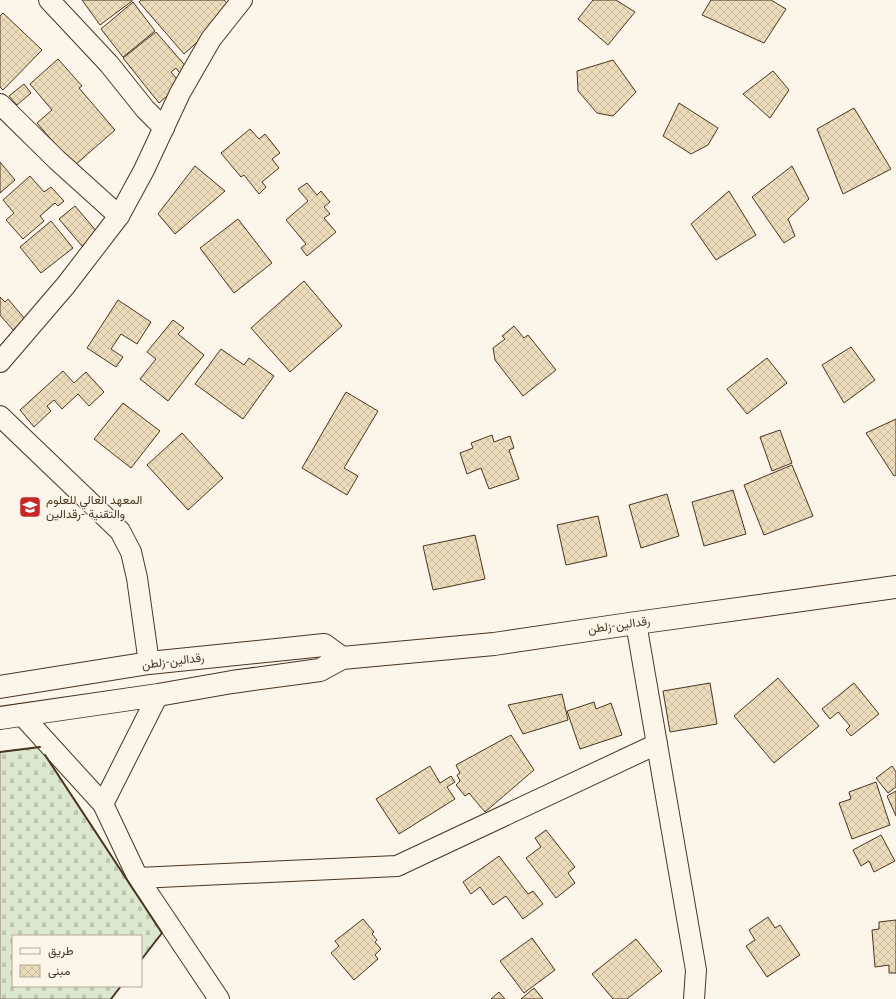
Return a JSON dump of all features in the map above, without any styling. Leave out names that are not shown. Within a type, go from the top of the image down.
[{"type":"main road","name":"رقدالين-زلطن","points":[[10,716],[320,670],[342,658],[494,644],[896,587]]},
{"type":"main road","name":"رقدالين-زلطن","points":[[0,687],[149,663],[324,644],[342,658]]},
{"type":"street","points":[[49,0],[109,64],[145,109],[164,128]]},
{"type":"street","points":[[0,362],[66,285],[119,216],[144,170],[180,93],[211,39],[242,0]]},
{"type":"street","points":[[0,104],[57,160],[119,216]]},
{"type":"street","points":[[0,416],[120,531],[131,552],[137,578],[149,663]]},
{"type":"street","points":[[636,623],[696,970],[694,999]]},
{"type":"street","points":[[103,804],[158,695]]},
{"type":"street","points":[[10,716],[103,804],[138,878],[219,999]]},
{"type":"street","points":[[138,878],[397,866],[657,744]]},
{"type":"green space","points":[[40,747],[162,933],[142,959],[142,935],[12,935],[12,987],[120,987],[111,999],[0,999],[0,752]]},
{"type":"building","points":[[82,0],[132,0],[132,1],[100,25]]},
{"type":"building","points":[[141,0],[224,0],[230,6],[223,19],[184,54],[139,2]]},
{"type":"building","points":[[593,0],[616,0],[635,12],[608,45],[578,19]]},
{"type":"building","points":[[711,0],[771,0],[786,9],[764,43],[702,15]]},
{"type":"building","points":[[133,2],[155,31],[123,57],[101,29]]},
{"type":"building","points":[[3,13],[42,50],[3,90],[0,87],[0,16]]},
{"type":"building","points":[[156,32],[189,70],[182,76],[176,68],[171,72],[181,84],[159,103],[123,58]]},
{"type":"building","points":[[58,59],[82,86],[79,88],[115,130],[74,166],[37,123],[52,110],[30,84]]},
{"type":"building","points":[[613,60],[636,92],[613,116],[597,113],[578,91],[577,71]]},
{"type":"building","points":[[773,71],[789,90],[770,118],[743,94]]},
{"type":"building","points":[[24,84],[31,93],[17,105],[9,96]]},
{"type":"building","points":[[679,103],[718,128],[708,145],[691,154],[663,136]]},
{"type":"building","points":[[854,108],[891,169],[843,194],[817,129]]},
{"type":"building","points":[[250,129],[259,139],[265,134],[280,153],[272,159],[279,168],[262,182],[266,187],[259,194],[244,175],[241,177],[221,153]]},
{"type":"building","points":[[0,162],[15,180],[0,193]]},
{"type":"building","points":[[195,166],[225,191],[175,234],[158,214]]},
{"type":"building","points":[[792,166],[809,199],[788,219],[795,236],[784,243],[752,197]]},
{"type":"building","points":[[30,176],[44,192],[51,187],[64,201],[58,206],[55,203],[40,216],[44,221],[23,239],[6,220],[14,213],[3,200]]},
{"type":"building","points":[[307,183],[317,195],[321,191],[330,202],[324,207],[330,214],[324,218],[336,232],[307,256],[301,248],[306,244],[286,220],[308,201],[298,189]]},
{"type":"building","points":[[729,191],[756,235],[716,260],[691,224]]},
{"type":"building","points":[[75,206],[98,233],[82,246],[59,219]]},
{"type":"building","points":[[238,219],[272,263],[234,293],[200,248]]},
{"type":"building","points":[[51,221],[73,248],[41,273],[20,247]]},
{"type":"building","points":[[304,281],[342,326],[290,372],[251,328]]},
{"type":"building","points":[[0,297],[5,302],[8,299],[25,319],[13,330],[0,315]]},
{"type":"building","points":[[118,300],[151,322],[137,344],[121,334],[111,349],[123,357],[116,367],[87,348]]},
{"type":"building","points":[[173,320],[184,328],[178,334],[204,355],[168,401],[140,379],[156,359],[147,352]]},
{"type":"building","points":[[514,326],[524,338],[528,335],[556,370],[523,396],[495,360],[493,348],[505,339],[502,336]]},
{"type":"building","points":[[851,347],[875,380],[844,403],[822,365]]},
{"type":"building","points":[[221,349],[244,365],[249,358],[274,376],[243,419],[195,384]]},
{"type":"building","points":[[767,358],[787,383],[747,414],[727,389]]},
{"type":"building","points":[[63,371],[74,383],[86,372],[104,392],[89,406],[78,394],[62,409],[54,400],[47,406],[51,411],[34,427],[20,410]]},
{"type":"building","points":[[346,392],[378,411],[344,468],[358,476],[347,495],[302,468]]},
{"type":"building","points":[[123,403],[160,431],[131,468],[94,439]]},
{"type":"building","points":[[896,419],[896,475],[894,476],[866,433]]},
{"type":"building","points":[[780,430],[792,463],[772,471],[760,437]]},
{"type":"building","points":[[182,433],[223,478],[188,510],[147,465]]},
{"type":"building","points":[[492,435],[494,442],[510,436],[514,448],[509,450],[519,479],[489,489],[481,468],[467,474],[460,453],[473,448],[471,443]]},
{"type":"building","points":[[792,465],[813,516],[764,535],[744,485]]},
{"type":"building","points":[[733,490],[746,534],[704,546],[692,502]]},
{"type":"building","points":[[667,494],[679,536],[641,548],[629,505]]},
{"type":"building","points":[[598,516],[607,556],[566,565],[557,525]]},
{"type":"building","points":[[475,535],[485,579],[433,590],[423,546]]},
{"type":"building","points":[[778,678],[819,726],[774,763],[734,716]]},
{"type":"building","points":[[710,683],[717,724],[670,732],[663,691]]},
{"type":"building","points":[[854,683],[879,714],[851,736],[846,730],[850,726],[838,712],[830,719],[822,709]]},
{"type":"building","points":[[562,694],[568,720],[523,734],[508,705]]},
{"type":"building","points":[[594,702],[596,709],[611,703],[622,735],[580,749],[567,711]]},
{"type":"building","points":[[511,735],[534,770],[485,812],[469,793],[465,796],[456,785],[460,781],[457,775],[460,773],[456,765]]},
{"type":"building","points":[[430,766],[440,783],[451,776],[455,782],[447,787],[455,799],[399,834],[376,799]]},
{"type":"building","points":[[892,766],[896,772],[896,787],[888,793],[876,778]]},
{"type":"building","points":[[876,782],[890,825],[852,839],[839,803],[851,799],[849,792]]},
{"type":"building","points":[[896,791],[896,816],[887,796]]},
{"type":"building","points":[[546,830],[575,867],[568,873],[575,883],[556,898],[526,858],[541,847],[535,838]]},
{"type":"building","points":[[881,835],[895,861],[874,872],[869,861],[861,866],[853,850]]},
{"type":"building","points":[[499,856],[528,894],[533,891],[543,904],[523,919],[506,896],[493,905],[480,887],[471,894],[463,882]]},
{"type":"building","points":[[768,917],[775,928],[780,925],[800,955],[767,977],[746,946],[755,940],[749,930]]},
{"type":"building","points":[[363,919],[374,932],[372,934],[377,940],[375,942],[381,949],[375,955],[378,959],[354,980],[331,953],[339,946],[335,941]]},
{"type":"building","points":[[896,920],[896,973],[889,973],[889,965],[875,967],[872,930],[879,929],[879,922]]},
{"type":"building","points":[[532,938],[555,970],[524,993],[500,961]]},
{"type":"building","points":[[636,939],[662,971],[627,999],[613,999],[592,974]]},
{"type":"building","points":[[534,988],[543,999],[521,999]]},
{"type":"building","points":[[499,992],[505,999],[491,999]]},
{"type":"wall","points":[[0,752],[40,747]]},
{"type":"wall","points":[[45,755],[162,933],[142,959]]},
{"type":"wall","points":[[111,999],[120,987]]},
{"type":"place","name":"المعهد العالي للعلوم والتقنية -رقدالين","points":[[30,507]]}]
